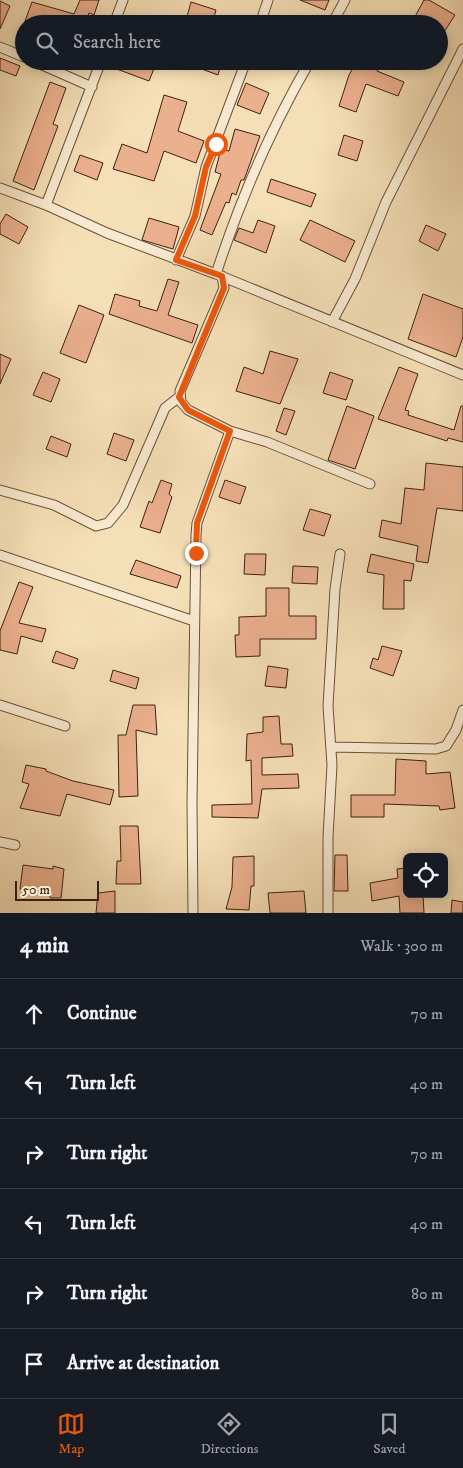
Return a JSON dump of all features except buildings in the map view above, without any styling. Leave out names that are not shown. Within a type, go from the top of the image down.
[{"type":"street","points":[[117,15],[122,0]]},
{"type":"street","points":[[263,15],[268,0]]},
{"type":"street","points":[[337,15],[345,0]]},
{"type":"street","points":[[0,47],[15,53]]},
{"type":"street","points":[[332,322],[355,280],[386,202],[463,49]]},
{"type":"street","points":[[54,70],[92,87]]},
{"type":"street","points":[[46,205],[98,70]]},
{"type":"street","points":[[176,260],[195,216],[206,167],[243,70]]},
{"type":"street","points":[[224,288],[219,275],[233,223],[271,135],[305,70]]},
{"type":"street","points":[[1,192],[46,205],[107,233],[219,275],[332,322],[460,371]]},
{"type":"street","points":[[0,490],[54,505],[96,526],[108,523],[123,505],[165,408],[179,397],[224,288],[234,281]]},
{"type":"street","points":[[179,397],[188,410],[230,431],[267,442],[370,484]]},
{"type":"street","points":[[193,913],[192,803],[197,523],[230,431]]},
{"type":"street","points":[[328,913],[331,747],[328,706],[335,589],[340,554]]},
{"type":"street","points":[[0,555],[194,621]]},
{"type":"street","points":[[0,705],[65,726]]},
{"type":"street","points":[[331,747],[436,748],[446,746],[456,730],[463,710]]},
{"type":"street","points":[[0,842],[15,845]]},
{"type":"route","points":[[196,553],[197,523],[230,431],[188,410],[179,397],[224,288],[222,276],[176,260],[195,216],[206,167],[216,144]]}]
